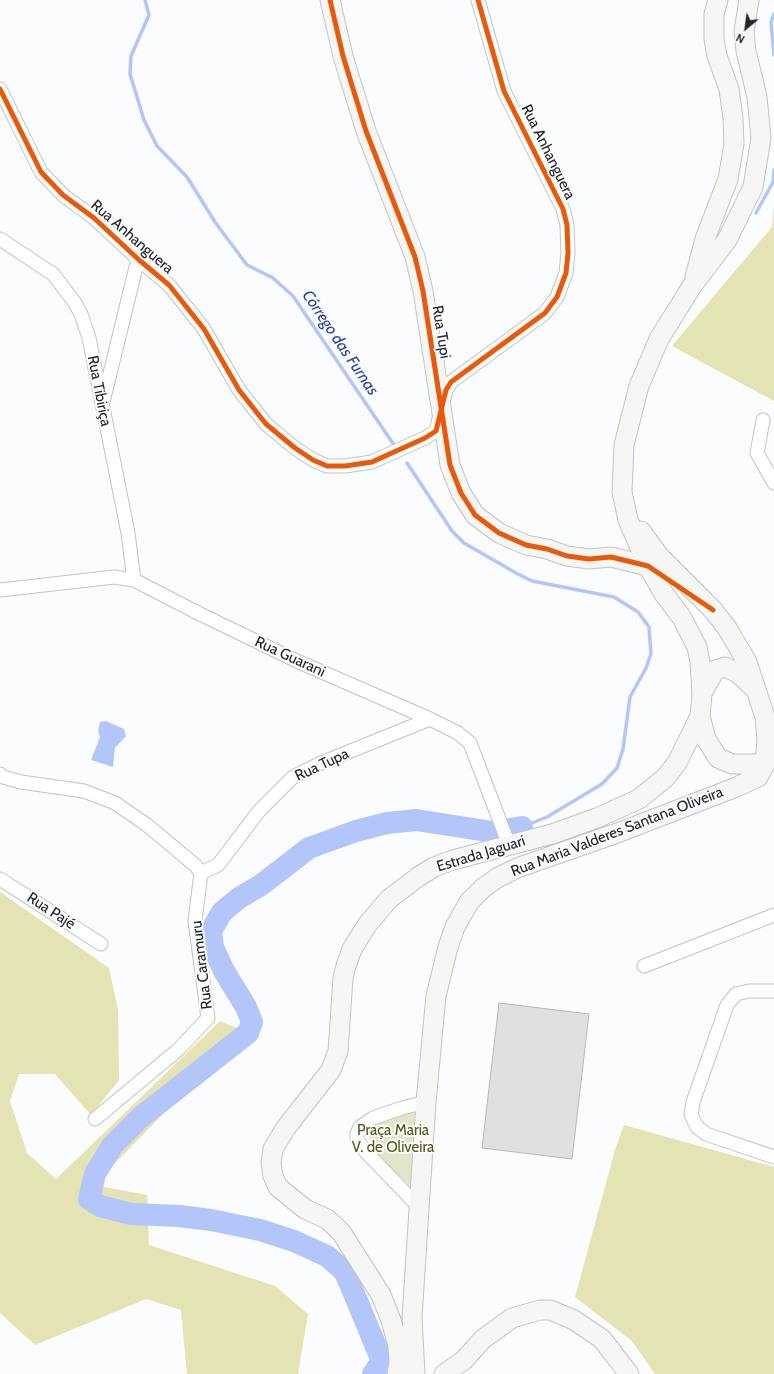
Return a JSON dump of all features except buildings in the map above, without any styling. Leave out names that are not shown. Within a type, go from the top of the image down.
[{"type":"main road","name":"Rua Tupi","points":[[330,0],[343,56],[366,131],[415,257],[423,291],[450,465],[462,493],[475,515],[499,534],[526,545],[547,549],[567,556],[588,559],[611,557],[648,566]]},
{"type":"main road","points":[[719,0],[725,8],[738,11],[748,3]]},
{"type":"main road","points":[[692,286],[705,239],[728,178],[734,144],[733,118],[729,89],[717,56],[714,39],[714,19],[719,0]]},
{"type":"main road","points":[[611,557],[621,553],[627,542],[627,517],[622,492],[624,444],[639,386],[659,338],[692,286],[728,240],[753,187],[761,138],[756,97],[746,51],[744,31],[748,3]]},
{"type":"main road","name":"Estrada Jaguari","points":[[397,1374],[399,1362],[398,1346],[391,1320],[381,1295],[341,1232],[327,1219],[289,1198],[278,1187],[273,1176],[271,1163],[273,1149],[285,1129],[320,1087],[335,1062],[338,1051],[343,978],[352,949],[367,925],[389,899],[418,876],[434,867],[508,841],[582,823],[639,799],[665,778],[682,754],[700,716],[702,694],[700,662],[697,647],[682,618],[664,594],[648,566],[627,517]]},
{"type":"main road","name":"Rua Maria Valderes Santana Oliveira","points":[[415,1374],[412,1317],[426,1102],[436,996],[448,946],[469,902],[483,888],[517,868],[627,830],[753,780],[770,764],[765,717],[747,662],[727,628],[713,610],[659,556],[627,517]]},
{"type":"main road","points":[[588,559],[614,564],[637,575],[664,594]]},
{"type":"main road","name":"Rua Maria Valderes Santana Oliveira","points":[[648,566],[713,610]]},
{"type":"main road","points":[[702,694],[714,670],[725,667],[738,673],[758,693]]},
{"type":"main road","points":[[700,716],[706,739],[718,758],[732,764],[770,764]]},
{"type":"main road","points":[[582,823],[589,842]]},
{"type":"main road","points":[[444,1374],[460,1367],[483,1339],[512,1318],[540,1310],[550,1310],[574,1320],[602,1339],[629,1374]]},
{"type":"street","name":"Rua Anhanguera","points":[[0,89],[41,172],[63,195],[94,218],[138,259],[169,285],[204,328],[239,390],[266,424],[295,448],[313,460],[327,466],[345,466],[372,462],[425,438],[436,431],[442,413],[446,390],[451,382],[545,313],[562,286],[566,273],[568,253],[567,225],[563,209],[504,91],[478,0]]},
{"type":"street","name":"Rua Tibiriça","points":[[0,239],[53,274],[75,303],[81,314],[89,338],[132,552],[134,580]]},
{"type":"street","points":[[102,405],[138,259]]},
{"type":"street","points":[[763,420],[757,453],[770,472],[774,482]]},
{"type":"street","name":"Rua Guarani","points":[[0,590],[114,577],[134,580],[299,662],[430,719],[458,734],[470,743],[508,841]]},
{"type":"street","name":"Rua Tupa","points":[[201,873],[218,865],[259,811],[293,777],[321,763],[430,719]]},
{"type":"street","points":[[0,774],[3,777],[21,782],[84,791],[115,803],[147,825],[196,866],[201,873]]},
{"type":"street","name":"Rua Caramuru","points":[[95,1118],[179,1049],[208,1018],[195,921],[201,873]]},
{"type":"street","name":"Rua Pajé","points":[[0,879],[101,944]]},
{"type":"street","points":[[644,966],[774,915]]},
{"type":"street","points":[[774,991],[749,991],[736,994],[727,1005],[693,1102],[691,1114],[697,1127],[706,1134],[774,1157]]},
{"type":"street","points":[[419,1207],[366,1152],[357,1140],[357,1134],[360,1127],[373,1118],[426,1102]]},
{"type":"green space","points":[[774,206],[774,401],[672,346],[772,227]]},
{"type":"green space","points":[[0,892],[109,968],[118,1010],[119,1080],[91,1115],[55,1074],[19,1074],[10,1101],[27,1153],[56,1179],[220,1021],[239,1029],[232,1043],[94,1185],[147,1195],[149,1245],[275,1286],[308,1314],[298,1374],[187,1374],[181,1310],[146,1299],[35,1345],[0,1313]]},
{"type":"green space","name":"Praça Maria V. de Oliveira","points":[[415,1113],[411,1187],[374,1151],[368,1135],[379,1123],[394,1116]]},
{"type":"green space","points":[[624,1125],[774,1167],[774,1374],[655,1374],[632,1341],[575,1297],[615,1150]]},
{"type":"water","points":[[106,721],[124,729],[126,736],[115,748],[113,767],[91,760],[100,737],[98,731],[100,722]]},
{"type":"waterway","name":"Córrego das Furnas","points":[[145,0],[149,15],[131,56],[130,74],[144,120],[157,146],[187,177],[215,222],[247,265],[273,278],[293,296],[394,445]]},
{"type":"waterway","points":[[774,14],[771,22],[774,55]]},
{"type":"waterway","points":[[756,213],[773,182],[774,170]]},
{"type":"waterway","name":"Córrego das Furnas","points":[[407,463],[452,531],[464,543],[532,581],[614,597],[638,612],[649,627],[651,654],[646,668],[630,697],[623,749],[617,768],[602,784],[547,817],[522,827]]},
{"type":"waterway","points":[[373,1374],[382,1361],[344,1271],[327,1256],[294,1241],[260,1230],[211,1220],[179,1216],[131,1214],[100,1206],[89,1199],[95,1174],[112,1146],[141,1117],[248,1033],[252,1022],[246,1007],[224,971],[213,947],[211,931],[222,912],[239,898],[261,885],[309,848],[356,831],[387,823],[416,820],[493,832],[522,827]]},
{"type":"cycle path","points":[[330,0],[343,56],[366,131],[415,257],[423,291],[450,465],[461,493],[475,515],[499,533],[526,545],[547,549],[567,556],[589,559],[611,557],[648,566],[713,610]]},
{"type":"cycle path","points":[[0,89],[41,172],[63,195],[94,218],[138,259],[169,285],[204,329],[239,390],[266,424],[295,448],[313,460],[327,466],[345,466],[372,462],[425,438],[436,431],[446,390],[451,382],[545,313],[557,297],[566,273],[568,253],[567,225],[563,209],[504,91],[478,0]]}]
